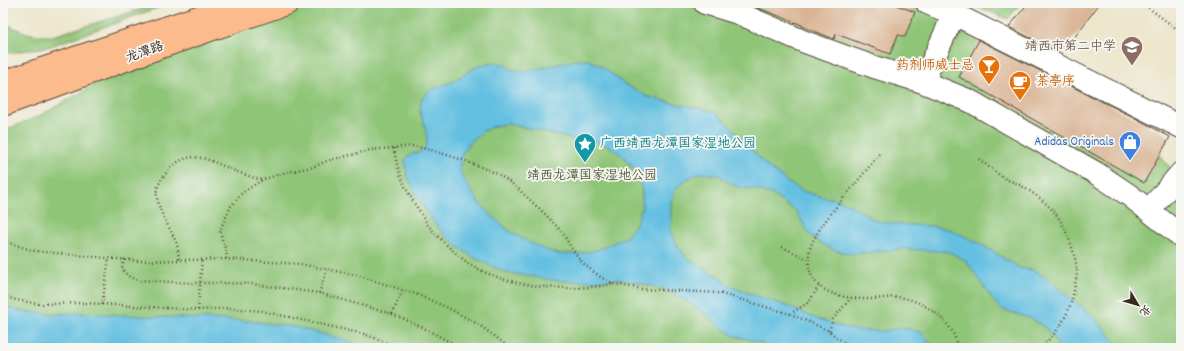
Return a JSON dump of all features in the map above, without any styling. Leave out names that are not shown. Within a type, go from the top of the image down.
[{"type":"main road","name":"龙潭路","points":[[3,82],[240,3]]},
{"type":"main road","name":"龙潭路","points":[[3,105],[150,51],[288,3]]},
{"type":"street","points":[[705,3],[740,8],[805,42],[874,67],[923,82],[970,101],[1096,173],[1129,195],[1181,236]]},
{"type":"street","points":[[927,3],[954,14],[1181,127]]},
{"type":"street","points":[[923,82],[954,14]]},
{"type":"street","points":[[1149,210],[1181,173]]},
{"type":"path","points":[[51,3],[84,3]]},
{"type":"path","points":[[1142,3],[1181,32]]},
{"type":"path","points":[[226,259],[227,252],[220,230],[224,220],[231,206],[242,193],[262,180],[283,172],[312,167],[327,161],[370,150],[413,146],[466,161],[498,174],[515,186],[546,215],[562,232],[582,262],[590,270],[614,284],[642,289],[720,293],[790,314],[829,331],[851,348]]},
{"type":"path","points":[[394,148],[403,183],[411,200],[429,226],[454,252],[469,263],[490,275],[509,281],[528,284],[576,288],[599,287],[614,284]]},
{"type":"path","points":[[879,154],[816,234],[810,247],[808,260],[811,274],[819,286],[835,294],[851,298],[870,299],[889,296],[909,299],[925,306],[939,316],[952,331],[958,348]]},
{"type":"path","points":[[179,260],[176,241],[163,218],[156,194],[160,181],[172,166],[182,160],[195,157],[210,159],[246,176],[262,180]]},
{"type":"path","points":[[979,159],[1006,179],[1017,183],[1032,193],[1045,204],[1056,214],[1070,241],[1077,272],[1075,290],[1069,310],[1057,330],[1046,343],[1039,348]]},
{"type":"path","points":[[3,241],[35,250],[139,261],[226,259],[300,264],[357,275],[418,295],[446,307],[471,321],[510,348]]},
{"type":"path","points":[[782,247],[808,260]]},
{"type":"path","points":[[102,305],[109,258]]},
{"type":"path","points":[[124,259],[122,269],[128,276],[137,280],[252,284],[319,293],[392,314],[422,327],[461,348]]},
{"type":"path","points":[[198,310],[202,259]]},
{"type":"path","points":[[319,293],[327,270]]},
{"type":"path","points":[[790,314],[809,302],[819,286]]},
{"type":"path","points":[[392,314],[403,290]]},
{"type":"path","points":[[3,296],[39,304],[84,304],[198,310],[229,308],[262,311],[364,334],[400,348]]},
{"type":"path","points":[[829,331],[833,318],[851,298]]},
{"type":"green space","points":[[166,3],[166,5],[48,47],[10,53],[3,52],[3,22],[27,33],[39,36],[52,36]]},
{"type":"green space","name":"靖西龙潭国家湿地公园","points":[[274,3],[924,3],[1083,80],[1156,151],[1177,176],[1181,183],[1181,348],[3,348],[3,131],[41,115],[109,77]]},
{"type":"green space","points":[[971,3],[1021,3],[1008,19]]},
{"type":"water","points":[[577,60],[588,60],[601,66],[625,84],[648,97],[715,112],[726,121],[768,167],[790,184],[805,192],[837,199],[854,207],[876,221],[949,229],[979,243],[1020,268],[1033,270],[1047,278],[1091,314],[1114,340],[1117,348],[1060,348],[1046,328],[1032,319],[1001,309],[992,299],[966,261],[950,252],[905,249],[849,254],[831,249],[809,234],[796,211],[771,194],[754,189],[741,188],[718,175],[699,173],[686,180],[676,188],[671,202],[671,233],[678,247],[687,258],[721,278],[729,286],[787,306],[815,318],[856,330],[884,331],[897,328],[911,329],[922,333],[935,348],[767,348],[763,344],[734,336],[688,302],[666,290],[618,279],[560,281],[507,273],[491,266],[471,256],[452,242],[441,231],[418,198],[407,175],[405,160],[411,154],[421,152],[426,146],[427,140],[425,127],[420,112],[421,100],[427,92],[452,82],[479,65],[495,63],[504,64],[512,70],[523,72]],"holes":[[[509,124],[573,139],[591,140],[607,145],[624,157],[638,174],[642,192],[642,208],[636,224],[626,237],[597,250],[578,254],[558,254],[543,249],[509,231],[480,204],[463,178],[460,169],[462,154],[469,143],[483,131],[494,126]]]},
{"type":"water","points":[[3,306],[21,311],[50,314],[80,313],[249,321],[295,327],[339,338],[370,348],[3,348]]},
{"type":"building","points":[[751,3],[891,3],[915,12],[905,37],[898,35],[890,54],[836,34],[834,39],[751,5]]},
{"type":"building","points":[[1028,3],[1100,3],[1062,54],[1009,27]]},
{"type":"building","points":[[979,40],[1170,137],[1144,183],[959,77]]},
{"type":"place","name":"靖西市第二中学","points":[[1132,66]]},
{"type":"place","name":"药剂师威士忌","points":[[989,86]]},
{"type":"place","name":"茶亭序","points":[[1020,102]]},
{"type":"place","name":"Adidas Originals","points":[[1130,162]]},
{"type":"place","name":"广西靖西龙潭国家湿地公园","points":[[585,164]]}]
